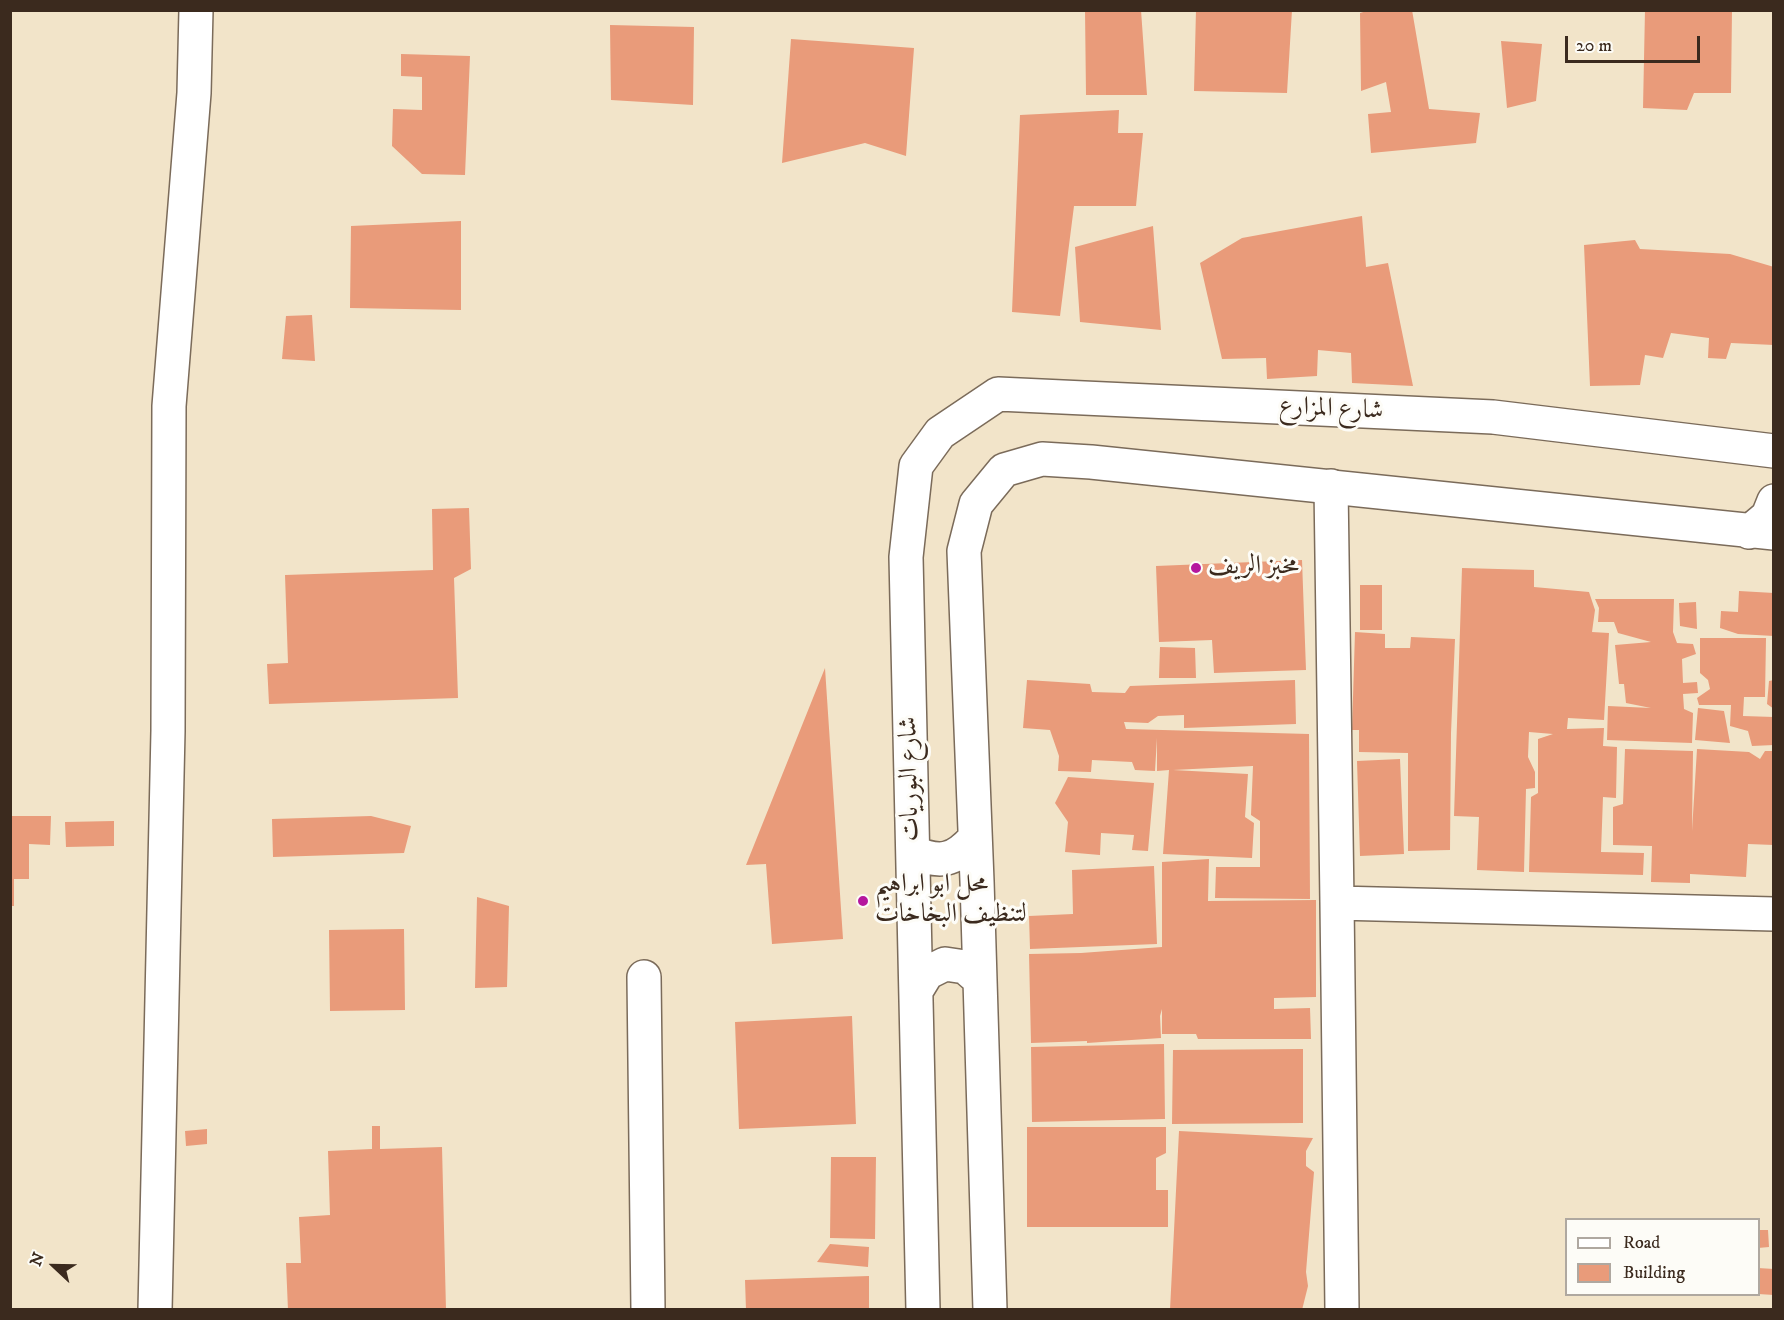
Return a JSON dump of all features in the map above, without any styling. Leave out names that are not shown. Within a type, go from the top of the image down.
[{"type":"street","points":[[155,1310],[168,743],[170,406],[194,93],[196,10]]},
{"type":"street","name":"شارع المزارع","points":[[916,466],[940,433],[998,394],[1493,417],[1768,458]]},
{"type":"street","points":[[990,1310],[964,551],[976,504],[1004,471],[1042,459],[1103,463],[1761,532],[1773,501]]},
{"type":"street","name":"شارع البوريات","points":[[916,466],[906,557],[923,1310]]},
{"type":"street","points":[[1330,486],[1342,1310]]},
{"type":"street","points":[[913,852],[928,859],[946,859],[963,852],[975,839]]},
{"type":"street","points":[[1336,903],[1773,914]]},
{"type":"street","points":[[916,991],[927,974],[945,964],[965,967],[980,980]]},
{"type":"street","points":[[644,977],[648,1310]]},
{"type":"building","points":[[1085,10],[1141,10],[1147,95],[1086,95]]},
{"type":"building","points":[[1196,10],[1292,10],[1287,93],[1194,91]]},
{"type":"building","points":[[1370,10],[1412,10],[1429,109],[1480,113],[1476,143],[1371,153],[1368,114],[1391,112],[1386,82],[1361,91],[1360,13]]},
{"type":"building","points":[[1645,10],[1732,10],[1731,93],[1694,93],[1687,110],[1643,108]]},
{"type":"building","points":[[610,25],[694,27],[693,105],[611,100]]},
{"type":"building","points":[[791,39],[914,48],[906,156],[865,143],[782,163]]},
{"type":"building","points":[[1501,41],[1542,44],[1536,101],[1507,108]]},
{"type":"building","points":[[401,54],[470,56],[465,175],[422,174],[392,146],[393,109],[422,110],[422,77],[401,76]]},
{"type":"building","points":[[1119,110],[1118,133],[1143,133],[1136,206],[1074,206],[1060,316],[1012,312],[1020,115]]},
{"type":"building","points":[[1362,216],[1366,267],[1388,263],[1413,386],[1352,383],[1351,353],[1318,350],[1317,376],[1267,379],[1266,358],[1222,359],[1200,263],[1242,238]]},
{"type":"building","points":[[461,221],[461,310],[350,308],[351,226]]},
{"type":"building","points":[[1153,226],[1161,330],[1080,322],[1075,247]]},
{"type":"building","points":[[1635,240],[1640,249],[1730,254],[1774,267],[1774,345],[1731,343],[1726,359],[1708,358],[1709,338],[1671,333],[1663,358],[1645,355],[1640,385],[1590,386],[1584,245]]},
{"type":"building","points":[[312,315],[315,361],[282,359],[286,316]]},
{"type":"building","points":[[469,508],[471,569],[454,578],[458,698],[269,704],[267,664],[288,663],[285,575],[433,570],[432,509]]},
{"type":"building","points":[[1302,560],[1306,670],[1214,673],[1212,640],[1159,642],[1156,566]]},
{"type":"building","points":[[1462,568],[1534,570],[1534,587],[1589,592],[1595,610],[1592,632],[1609,633],[1604,720],[1568,718],[1567,729],[1604,728],[1603,746],[1617,747],[1616,798],[1603,797],[1601,852],[1644,853],[1643,875],[1529,872],[1531,797],[1538,793],[1538,739],[1553,734],[1529,732],[1528,757],[1535,772],[1535,788],[1526,789],[1524,872],[1477,870],[1479,817],[1454,816]]},
{"type":"building","points":[[1360,585],[1382,585],[1382,630],[1360,630]]},
{"type":"building","points":[[1739,591],[1774,593],[1774,636],[1738,634],[1720,628],[1721,611],[1738,612]]},
{"type":"building","points":[[1595,599],[1674,599],[1673,632],[1677,643],[1693,644],[1696,654],[1682,659],[1683,683],[1697,682],[1698,693],[1683,694],[1684,709],[1693,713],[1692,743],[1607,740],[1608,706],[1651,708],[1626,703],[1624,684],[1619,684],[1615,645],[1651,642],[1618,633],[1614,622],[1598,622],[1599,608]]},
{"type":"building","points":[[1696,602],[1697,629],[1680,626],[1679,603]]},
{"type":"building","points":[[1355,632],[1385,634],[1385,648],[1410,648],[1411,637],[1455,639],[1450,850],[1408,851],[1408,753],[1359,752],[1359,730],[1352,730]]},
{"type":"building","points":[[1700,638],[1766,638],[1765,697],[1744,697],[1743,716],[1774,717],[1774,745],[1752,746],[1748,731],[1730,726],[1731,705],[1699,705],[1697,698],[1710,689],[1708,680],[1700,673]]},
{"type":"building","points":[[1160,647],[1195,648],[1196,678],[1159,678]]},
{"type":"building","points":[[825,668],[843,939],[772,944],[766,864],[746,865]]},
{"type":"building","points":[[1027,680],[1090,684],[1092,692],[1125,693],[1130,686],[1295,680],[1296,724],[1184,728],[1184,715],[1158,716],[1148,723],[1124,722],[1126,729],[1309,734],[1310,899],[1215,898],[1216,867],[1260,867],[1260,821],[1251,815],[1253,766],[1173,770],[1248,774],[1245,817],[1254,823],[1252,858],[1163,854],[1169,770],[1157,771],[1157,738],[1155,771],[1135,770],[1132,762],[1092,760],[1091,772],[1058,771],[1059,756],[1050,730],[1023,728]]},
{"type":"building","points":[[1774,680],[1774,709],[1767,704],[1769,681]]},
{"type":"building","points":[[1698,708],[1724,711],[1730,743],[1695,740]]},
{"type":"building","points":[[1625,749],[1693,751],[1692,831],[1697,749],[1749,752],[1760,759],[1765,751],[1774,751],[1774,845],[1748,844],[1746,877],[1690,874],[1690,883],[1651,882],[1652,846],[1613,845],[1613,807],[1623,804]]},
{"type":"building","points":[[1400,759],[1404,854],[1360,856],[1357,761]]},
{"type":"building","points":[[1068,777],[1154,783],[1148,851],[1132,850],[1134,835],[1101,833],[1100,855],[1065,852],[1068,822],[1055,803]]},
{"type":"building","points":[[10,816],[51,816],[50,845],[29,844],[29,879],[14,879],[14,906],[10,906]]},
{"type":"building","points":[[371,816],[411,826],[404,853],[273,857],[272,819]]},
{"type":"building","points":[[114,821],[114,846],[66,847],[65,822]]},
{"type":"building","points":[[1209,859],[1208,901],[1316,900],[1316,997],[1274,998],[1274,1009],[1310,1008],[1311,1039],[1198,1039],[1196,1034],[1162,1034],[1162,1009],[1161,1038],[1087,1043],[1087,1041],[1031,1043],[1029,954],[1162,947],[1162,862]]},
{"type":"building","points":[[1154,866],[1157,944],[1030,949],[1029,916],[1073,914],[1072,870]]},
{"type":"building","points":[[477,897],[509,906],[507,987],[475,988]]},
{"type":"building","points":[[404,929],[405,1010],[330,1011],[329,930]]},
{"type":"building","points":[[852,1016],[856,1124],[739,1129],[735,1022]]},
{"type":"building","points":[[1164,1044],[1165,1119],[1032,1122],[1031,1047]]},
{"type":"building","points":[[1303,1049],[1303,1123],[1172,1124],[1173,1050]]},
{"type":"building","points":[[372,1126],[380,1126],[380,1149],[442,1147],[446,1310],[288,1310],[286,1263],[301,1263],[299,1217],[330,1215],[328,1151],[372,1149]]},
{"type":"building","points":[[1027,1127],[1166,1127],[1166,1153],[1156,1158],[1156,1190],[1168,1190],[1168,1227],[1027,1227]]},
{"type":"building","points":[[207,1129],[207,1144],[186,1146],[185,1131]]},
{"type":"building","points":[[1179,1131],[1313,1138],[1306,1151],[1306,1166],[1314,1172],[1306,1272],[1308,1286],[1302,1310],[1170,1310]]},
{"type":"building","points":[[831,1157],[876,1157],[875,1239],[830,1238]]},
{"type":"building","points":[[1760,1230],[1768,1230],[1769,1247],[1760,1248]]},
{"type":"building","points":[[830,1244],[869,1247],[868,1267],[817,1262]]},
{"type":"building","points":[[1760,1268],[1774,1269],[1774,1295],[1760,1294]]},
{"type":"building","points":[[869,1276],[869,1310],[746,1310],[745,1280]]},
{"type":"place","name":"مخبز الريف","points":[[1196,568]]},
{"type":"place","name":"محل ابو ابراهيم لتنظيف البخاخات","points":[[863,901]]}]
